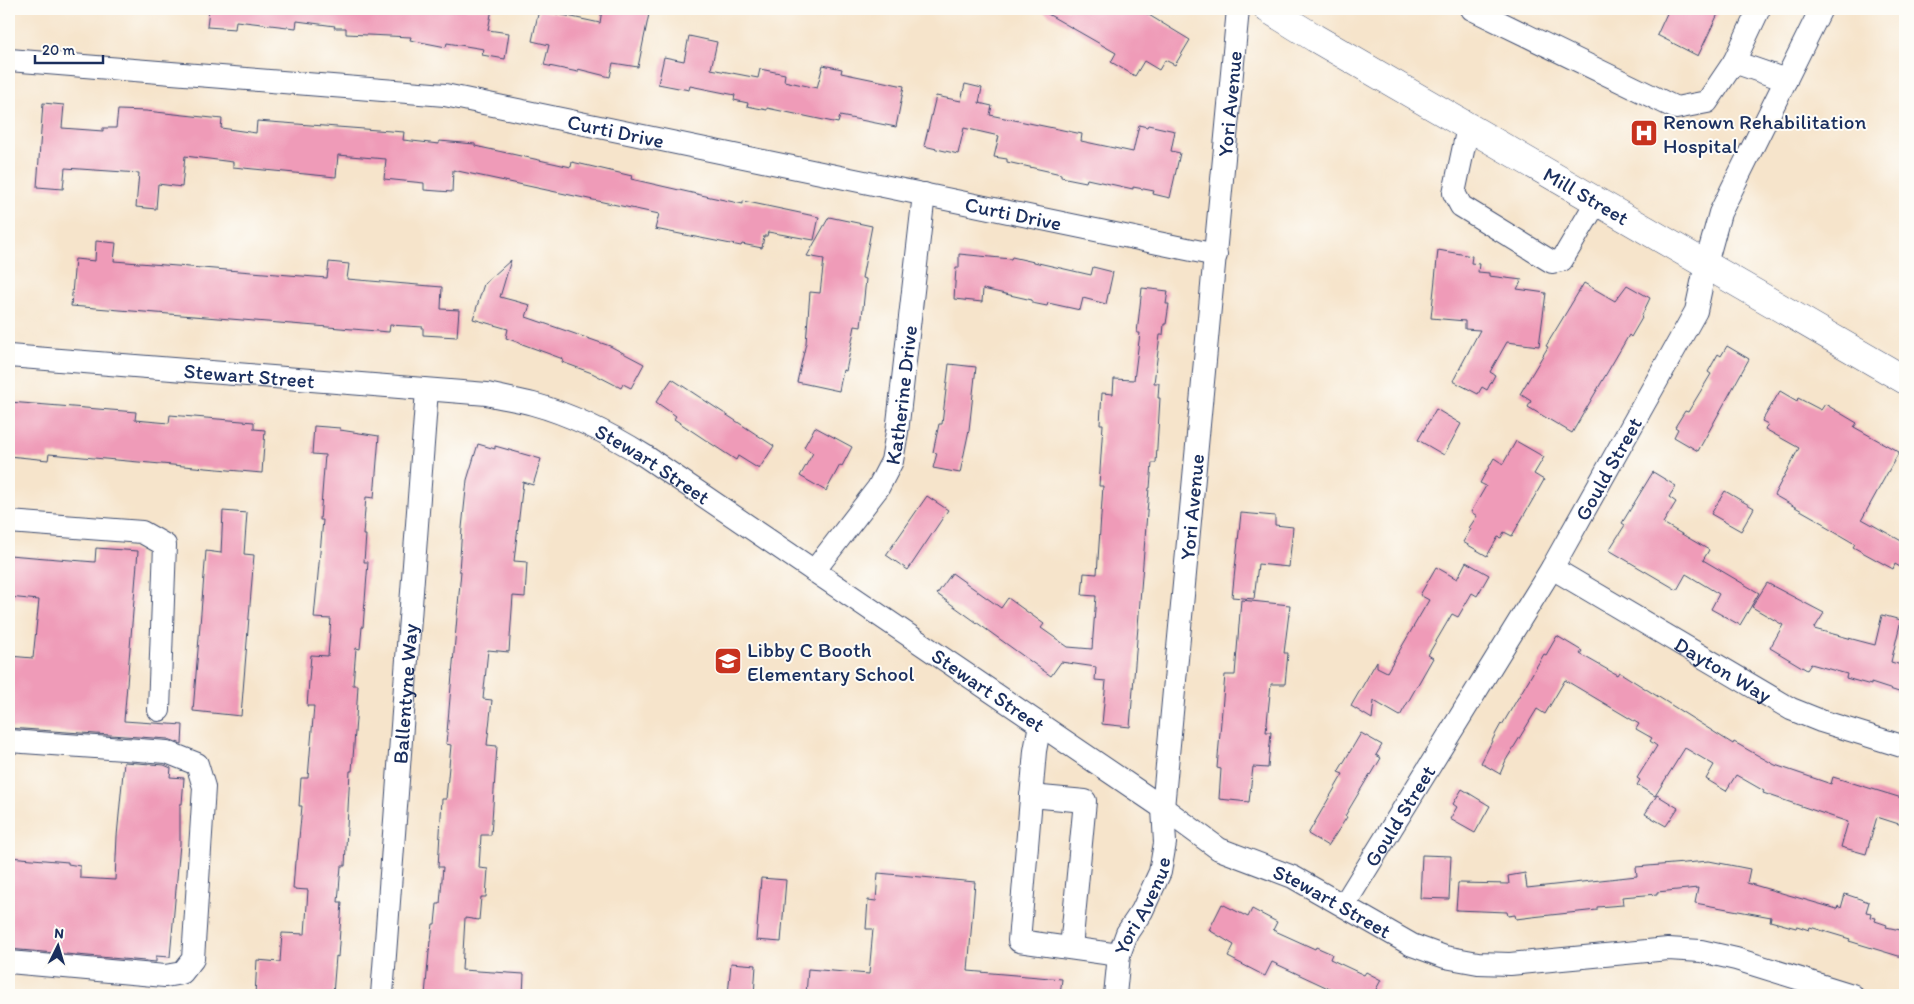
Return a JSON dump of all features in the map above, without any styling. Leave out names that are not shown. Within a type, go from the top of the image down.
[{"type":"main road","name":"Mill Street","points":[[1268,9],[1314,38],[1905,380]]},
{"type":"street","name":"Yori Avenue","points":[[1115,995],[1119,954],[1127,933],[1142,912],[1160,872],[1166,843],[1163,808],[1238,9]]},
{"type":"street","points":[[1472,9],[1676,108],[1707,102],[1734,62],[1759,9]]},
{"type":"street","name":"Gould Street","points":[[1344,905],[1552,568],[1696,311],[1720,213],[1821,9]]},
{"type":"street","name":"Curti Drive","points":[[9,60],[446,95],[1216,256]]},
{"type":"street","points":[[1734,62],[1786,80]]},
{"type":"street","points":[[1468,127],[1454,194],[1461,206],[1552,262],[1562,260],[1597,201]]},
{"type":"street","name":"Katherine Drive","points":[[814,571],[878,488],[892,461],[897,432],[924,194]]},
{"type":"street","name":"Stewart Street","points":[[9,356],[487,394],[534,405],[577,420],[620,440],[645,456],[1219,848],[1293,876],[1412,945],[1445,957],[1478,963],[1510,964],[1668,949],[1701,951],[1736,959],[1852,995]]},
{"type":"street","name":"Ballentyne Way","points":[[382,995],[428,390]]},
{"type":"street","points":[[9,522],[142,532],[166,545],[159,710]]},
{"type":"street","name":"Dayton Way","points":[[1552,568],[1791,709],[1821,721],[1905,747]]},
{"type":"street","points":[[1040,724],[1031,796],[1019,941],[1119,954]]},
{"type":"street","points":[[9,741],[167,752],[197,764],[204,787],[193,959],[182,973],[165,976],[9,962]]},
{"type":"street","points":[[1031,796],[1085,802],[1071,948]]},
{"type":"building","points":[[209,9],[492,9],[488,30],[509,33],[505,59],[482,55],[484,49],[447,43],[446,47],[410,40],[411,37],[346,34],[346,28],[334,28],[335,26],[297,21],[296,28],[236,21],[235,29],[207,27]]},
{"type":"building","points":[[602,9],[650,9],[638,67],[613,63],[610,77],[578,69],[578,72],[544,65],[549,45],[532,41],[539,10],[600,23]]},
{"type":"building","points":[[1039,9],[1139,9],[1190,40],[1175,65],[1165,60],[1159,70],[1144,61],[1135,76],[1111,62],[1116,53]]},
{"type":"building","points":[[1669,9],[1707,9],[1718,14],[1698,56],[1657,35]]},
{"type":"building","points":[[689,36],[717,42],[711,69],[758,78],[760,69],[785,74],[784,81],[817,88],[823,65],[842,69],[841,73],[904,86],[896,127],[840,116],[838,123],[767,108],[767,110],[747,106],[748,103],[734,100],[735,95],[690,86],[689,90],[658,84],[664,57],[684,61]]},
{"type":"building","points":[[965,84],[982,88],[979,103],[992,106],[990,115],[1082,134],[1081,141],[1133,152],[1139,125],[1175,131],[1171,151],[1180,153],[1170,198],[1153,194],[1154,191],[1133,187],[1133,189],[1087,179],[1086,182],[1061,177],[1061,174],[1007,162],[1007,159],[994,157],[999,136],[964,128],[958,154],[924,146],[936,96],[961,101]]},
{"type":"building","points":[[43,103],[64,105],[62,128],[103,131],[103,128],[116,128],[118,110],[222,119],[221,128],[256,133],[257,121],[404,132],[403,140],[439,144],[439,141],[475,144],[475,146],[571,167],[572,162],[632,176],[631,179],[743,204],[743,201],[819,217],[814,240],[768,232],[767,236],[764,236],[762,248],[742,244],[741,246],[655,229],[659,214],[453,170],[452,192],[424,190],[424,183],[384,179],[386,159],[338,155],[336,177],[233,167],[233,162],[185,156],[182,187],[158,184],[156,209],[136,207],[139,173],[65,168],[63,189],[37,187]]},
{"type":"building","points":[[829,217],[872,226],[862,278],[866,279],[861,327],[855,326],[846,371],[843,370],[839,391],[797,382],[806,343],[810,292],[820,293],[824,259],[807,256]]},
{"type":"building","points":[[96,241],[116,243],[114,261],[327,278],[329,262],[349,264],[347,279],[442,287],[441,309],[459,310],[457,337],[423,335],[423,327],[390,325],[389,332],[71,306],[75,259],[95,261]]},
{"type":"building","points":[[1438,250],[1472,256],[1471,263],[1479,264],[1478,272],[1489,273],[1489,276],[1522,280],[1517,289],[1546,293],[1539,346],[1507,342],[1490,372],[1495,375],[1487,390],[1482,387],[1478,394],[1453,381],[1480,330],[1465,329],[1465,321],[1431,318]]},
{"type":"building","points":[[959,254],[1011,259],[1012,257],[1091,275],[1093,267],[1113,272],[1106,304],[1083,298],[1080,310],[1048,303],[1047,306],[1032,303],[1032,300],[983,289],[982,302],[954,299],[956,268],[959,268]]},
{"type":"building","points":[[511,260],[500,297],[530,305],[526,317],[610,346],[644,364],[631,388],[623,384],[621,388],[592,373],[562,362],[563,359],[506,338],[508,329],[473,319],[484,284]]},
{"type":"building","points":[[1584,283],[1615,301],[1627,285],[1650,298],[1642,318],[1631,337],[1629,335],[1572,433],[1528,407],[1531,401],[1520,394]]},
{"type":"building","points":[[1142,288],[1168,291],[1166,304],[1169,304],[1163,335],[1160,335],[1154,383],[1159,383],[1158,398],[1160,398],[1156,463],[1152,463],[1149,488],[1130,727],[1102,724],[1106,681],[1095,680],[1096,667],[1061,662],[1051,676],[937,594],[952,573],[1001,608],[1008,598],[1044,624],[1041,628],[1068,647],[1092,649],[1096,596],[1082,595],[1084,573],[1097,574],[1103,486],[1099,486],[1103,424],[1100,424],[1102,393],[1113,394],[1114,379],[1134,380],[1140,333],[1137,333]]},
{"type":"building","points":[[1727,346],[1749,359],[1698,451],[1674,437],[1678,429],[1675,427],[1685,411],[1688,412],[1711,374],[1708,372],[1718,354],[1721,356]]},
{"type":"building","points":[[949,364],[976,367],[969,430],[960,473],[933,468],[937,453],[933,452],[939,424],[942,424]]},
{"type":"building","points":[[672,379],[774,446],[759,469],[738,456],[736,460],[674,419],[676,416],[656,402]]},
{"type":"building","points":[[1780,391],[1797,401],[1798,398],[1821,410],[1825,404],[1857,423],[1854,427],[1899,452],[1862,519],[1905,543],[1905,570],[1895,564],[1893,569],[1853,547],[1855,544],[1824,526],[1825,524],[1774,495],[1799,448],[1765,429],[1768,424],[1762,421]]},
{"type":"building","points":[[9,402],[136,412],[135,420],[169,423],[170,415],[254,422],[254,429],[265,430],[262,473],[49,454],[48,460],[9,456]]},
{"type":"building","points":[[1436,409],[1461,424],[1444,455],[1418,440]]},
{"type":"building","points":[[314,426],[340,428],[340,430],[379,436],[374,498],[366,497],[363,535],[366,535],[364,562],[368,562],[363,627],[360,649],[356,648],[353,685],[358,685],[352,771],[350,771],[345,866],[341,866],[338,902],[342,902],[338,957],[336,956],[333,995],[294,993],[294,995],[255,995],[257,960],[280,962],[282,933],[305,934],[308,890],[293,889],[302,806],[299,806],[301,778],[308,778],[314,706],[307,706],[311,655],[328,656],[331,619],[314,618],[323,520],[320,520],[325,455],[312,454]]},
{"type":"building","points":[[815,427],[852,447],[826,491],[800,476],[813,453],[804,447]]},
{"type":"building","points":[[1516,441],[1544,457],[1534,474],[1544,480],[1512,536],[1504,532],[1501,538],[1498,537],[1487,556],[1463,542],[1477,516],[1471,512],[1486,486],[1480,483],[1494,458],[1503,464]]},
{"type":"building","points":[[478,444],[495,449],[495,446],[541,459],[533,485],[523,482],[514,561],[527,562],[525,597],[513,596],[509,652],[488,650],[483,699],[492,700],[487,745],[497,746],[491,835],[481,835],[479,868],[488,869],[486,897],[481,897],[479,920],[465,918],[462,970],[524,974],[523,995],[425,995],[430,941],[433,924],[435,924],[437,904],[440,904],[443,867],[438,867],[442,799],[446,799],[451,745],[446,744],[461,571],[459,571],[462,528],[467,480]]},
{"type":"building","points":[[1653,472],[1676,486],[1669,497],[1676,502],[1663,523],[1709,550],[1703,560],[1759,593],[1740,625],[1711,609],[1719,594],[1686,574],[1677,590],[1609,550],[1625,525],[1622,523]]},
{"type":"building","points":[[1725,491],[1754,508],[1741,531],[1711,514]]},
{"type":"building","points":[[927,496],[948,510],[908,570],[886,555]]},
{"type":"building","points":[[223,511],[247,513],[244,554],[254,555],[241,716],[193,711],[206,551],[221,553]]},
{"type":"building","points":[[1241,513],[1275,516],[1275,525],[1293,527],[1289,567],[1258,564],[1254,599],[1232,597]]},
{"type":"building","points":[[96,548],[138,551],[124,721],[183,725],[182,744],[168,739],[9,728],[9,656],[33,658],[39,600],[9,597],[9,555],[95,562]]},
{"type":"building","points":[[1466,562],[1489,575],[1477,596],[1472,593],[1458,617],[1452,614],[1428,655],[1433,658],[1400,716],[1374,701],[1372,719],[1351,706],[1377,661],[1377,667],[1387,672],[1429,600],[1420,595],[1436,567],[1457,579]]},
{"type":"building","points":[[1767,583],[1824,613],[1814,629],[1875,645],[1882,615],[1901,620],[1891,662],[1905,666],[1905,694],[1871,683],[1871,685],[1846,678],[1847,674],[1811,664],[1807,670],[1770,648],[1783,625],[1752,607]]},
{"type":"building","points":[[1241,600],[1290,605],[1284,653],[1288,653],[1285,684],[1271,684],[1266,732],[1271,732],[1268,768],[1253,767],[1249,802],[1219,799],[1221,769],[1217,768],[1225,675],[1235,675]]},
{"type":"building","points":[[1557,636],[1582,651],[1580,654],[1617,675],[1619,672],[1733,744],[1734,742],[1775,765],[1831,784],[1833,777],[1905,799],[1905,826],[1877,817],[1866,854],[1841,847],[1848,822],[1763,793],[1764,791],[1736,775],[1726,791],[1706,779],[1714,765],[1685,748],[1655,796],[1637,785],[1640,780],[1637,778],[1657,746],[1650,741],[1652,738],[1636,729],[1639,724],[1565,680],[1545,714],[1537,709],[1506,760],[1500,774],[1481,763],[1501,724]]},
{"type":"building","points":[[1361,733],[1382,745],[1376,755],[1381,758],[1328,846],[1308,834],[1343,774],[1338,772]]},
{"type":"building","points":[[124,762],[164,765],[171,768],[170,777],[184,778],[182,804],[180,804],[180,844],[170,957],[156,956],[156,962],[9,949],[11,907],[9,907],[9,857],[68,862],[68,864],[80,866],[80,878],[115,880]]},
{"type":"building","points":[[1462,789],[1490,806],[1475,833],[1450,819],[1457,807],[1453,804]]},
{"type":"building","points":[[1657,795],[1678,808],[1666,826],[1645,814]]},
{"type":"building","points":[[1422,855],[1451,856],[1449,899],[1420,898]]},
{"type":"building","points":[[1709,861],[1750,869],[1747,883],[1837,909],[1838,906],[1841,908],[1845,894],[1869,902],[1866,912],[1871,913],[1870,917],[1876,918],[1875,921],[1887,925],[1886,927],[1905,931],[1905,958],[1810,927],[1809,930],[1797,926],[1796,928],[1770,921],[1771,917],[1695,903],[1698,888],[1622,897],[1623,905],[1597,907],[1597,910],[1516,919],[1515,915],[1508,916],[1507,912],[1456,910],[1458,883],[1509,884],[1508,876],[1525,873],[1527,888],[1637,876],[1636,867]]},
{"type":"building","points":[[878,873],[975,882],[968,971],[1062,979],[1060,995],[806,995],[808,969],[869,974],[873,929],[866,929],[868,900],[876,901]]},
{"type":"building","points":[[761,878],[786,880],[781,942],[756,940]]},
{"type":"building","points":[[1222,904],[1248,917],[1252,909],[1277,922],[1273,930],[1315,949],[1316,947],[1332,954],[1330,959],[1364,975],[1366,972],[1381,980],[1373,995],[1343,995],[1272,962],[1265,976],[1228,957],[1234,945],[1209,930]]},
{"type":"building","points":[[731,963],[756,965],[754,995],[728,995]]},
{"type":"place","name":"Renown Rehabilitation Hospital","points":[[1644,133]]},
{"type":"place","name":"Libby C Booth Elementary School","points":[[728,661]]}]
